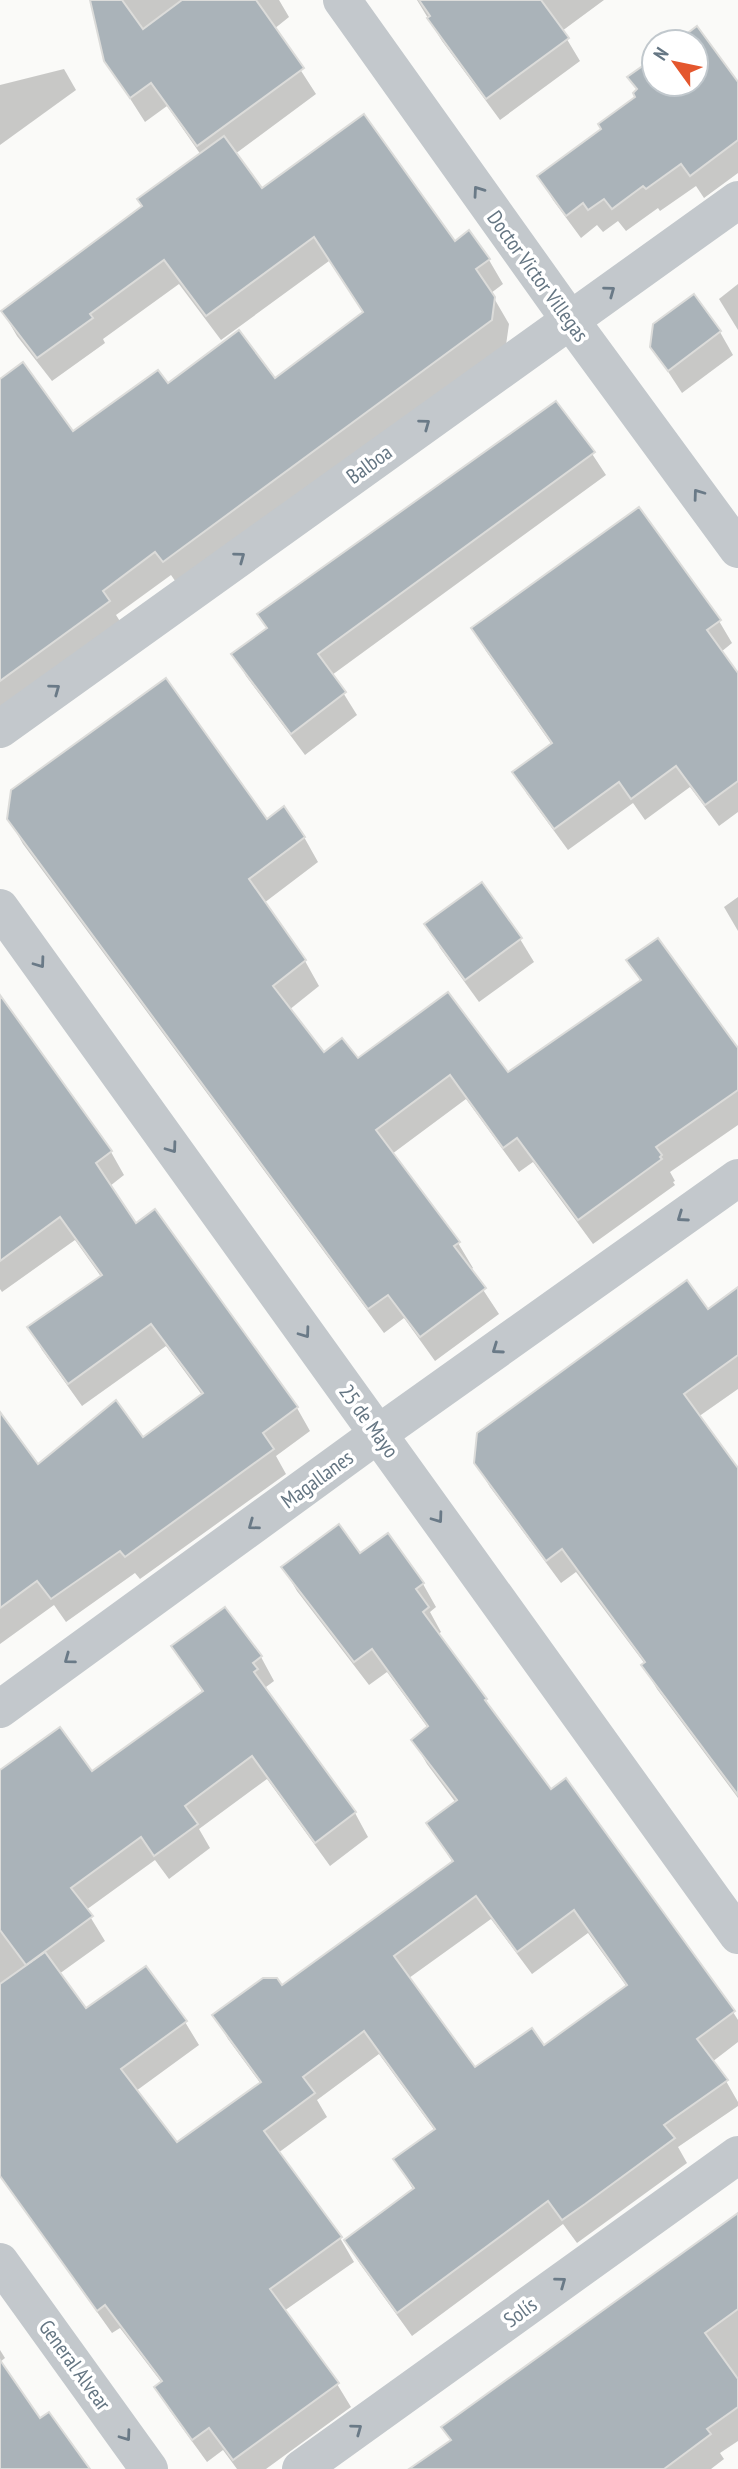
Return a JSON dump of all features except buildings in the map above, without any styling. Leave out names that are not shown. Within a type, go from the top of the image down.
[{"type":"street","name":"Doctor Victor Villegas","points":[[342,0],[570,320],[738,549]]},
{"type":"street","name":"Balboa","points":[[0,729],[738,200]]},
{"type":"street","name":"25 de Mayo","points":[[0,908],[738,1935]]},
{"type":"street","name":"Magallanes","points":[[0,1709],[378,1434],[738,1178]]},
{"type":"street","name":"Solís","points":[[301,2469],[738,2155]]},
{"type":"street","name":"General Alvear","points":[[0,2262],[149,2469]]}]
